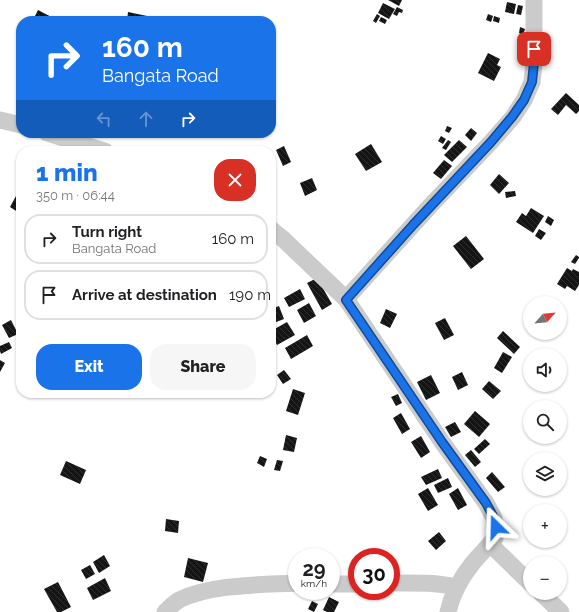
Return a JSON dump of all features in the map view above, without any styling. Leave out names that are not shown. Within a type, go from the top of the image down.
[{"type":"street","points":[[346,300],[411,227],[491,142],[524,100],[532,82],[534,63],[534,0]]},
{"type":"street","points":[[0,120],[16,124]]},
{"type":"street","points":[[63,138],[89,146]]},
{"type":"street","points":[[276,233],[346,300],[442,442],[486,503],[494,518],[496,527],[495,538],[472,564],[456,587],[448,612]]},
{"type":"street","points":[[490,544],[523,576]]},
{"type":"street","points":[[165,612],[178,601],[191,595],[206,591],[264,584],[288,583]]},
{"type":"street","points":[[400,584],[430,583],[456,587]]},
{"type":"street","points":[[548,600],[561,612]]},
{"type":"building","points":[[388,0],[402,0],[399,6]]},
{"type":"building","points":[[507,2],[516,4],[514,14],[505,12]]},
{"type":"building","points":[[383,3],[395,9],[389,19],[378,13]]},
{"type":"building","points":[[518,5],[523,6],[521,15],[516,14]]},
{"type":"building","points":[[397,7],[403,10],[402,13],[399,12],[397,16],[393,14]]},
{"type":"building","points":[[38,10],[49,16],[35,16]]},
{"type":"building","points":[[128,12],[147,16],[128,16]]},
{"type":"building","points":[[377,14],[380,16],[376,23],[373,21]]},
{"type":"building","points":[[488,14],[493,16],[491,22],[486,20]]},
{"type":"building","points":[[494,16],[500,18],[499,23],[493,21]]},
{"type":"building","points":[[381,17],[387,20],[385,24],[379,21]]},
{"type":"building","points":[[520,27],[525,29],[523,35],[519,33]]},
{"type":"building","points":[[488,53],[500,59],[497,65],[501,67],[494,81],[478,73]]},
{"type":"building","points":[[566,93],[579,105],[579,111],[576,114],[566,105],[558,115],[551,109]]},
{"type":"building","points":[[447,126],[452,128],[449,133],[445,131]]},
{"type":"building","points":[[471,128],[477,133],[471,141],[465,135]]},
{"type":"building","points":[[441,136],[446,139],[443,144],[438,141]]},
{"type":"building","points":[[448,140],[451,142],[446,150],[442,148]]},
{"type":"building","points":[[459,140],[467,147],[452,162],[444,155]]},
{"type":"building","points":[[371,144],[382,162],[366,171],[355,154]]},
{"type":"building","points":[[284,146],[291,162],[283,166],[276,150]]},
{"type":"building","points":[[444,160],[452,166],[441,179],[433,173]]},
{"type":"building","points":[[499,174],[509,183],[499,194],[490,185]]},
{"type":"building","points":[[312,178],[317,190],[305,196],[300,183]]},
{"type":"building","points":[[515,191],[516,196],[506,198],[505,192]]},
{"type":"building","points":[[16,196],[16,211],[10,207]]},
{"type":"building","points":[[531,208],[544,216],[533,233],[516,222],[522,213],[526,216]]},
{"type":"building","points":[[548,216],[554,220],[551,226],[545,222]]},
{"type":"building","points":[[539,229],[546,233],[541,240],[535,236]]},
{"type":"building","points":[[466,236],[484,259],[471,269],[453,246]]},
{"type":"building","points":[[576,255],[579,258],[575,264],[571,262]]},
{"type":"building","points":[[567,268],[572,271],[573,269],[579,272],[579,285],[575,291],[567,286],[565,289],[557,284]]},
{"type":"building","points":[[317,278],[332,304],[322,310],[307,283]]},
{"type":"building","points":[[300,289],[305,299],[289,307],[284,298]]},
{"type":"building","points":[[309,303],[316,316],[304,323],[297,310]]},
{"type":"building","points":[[279,306],[284,319],[276,322],[276,307]]},
{"type":"building","points":[[386,309],[397,314],[390,328],[380,323]]},
{"type":"building","points":[[445,318],[454,335],[444,340],[435,323]]},
{"type":"building","points":[[11,320],[16,330],[16,335],[9,338],[2,325]]},
{"type":"building","points":[[287,322],[295,335],[277,345],[276,328]]},
{"type":"building","points":[[503,331],[520,347],[514,354],[497,338]]},
{"type":"building","points":[[307,335],[313,346],[291,359],[285,348]]},
{"type":"building","points":[[9,342],[12,348],[1,354],[0,346]]},
{"type":"building","points":[[503,352],[512,357],[502,373],[494,368]]},
{"type":"building","points":[[0,360],[5,363],[0,372]]},
{"type":"building","points":[[284,370],[291,379],[283,384],[277,375]]},
{"type":"building","points":[[462,372],[468,385],[458,390],[452,377]]},
{"type":"building","points":[[431,375],[440,393],[426,400],[417,382]]},
{"type":"building","points":[[489,381],[501,391],[493,399],[482,389]]},
{"type":"building","points":[[293,389],[305,393],[298,415],[286,411]]},
{"type":"building","points":[[398,394],[402,403],[396,406],[391,397]]},
{"type":"building","points":[[475,411],[490,424],[479,437],[464,424]]},
{"type":"building","points":[[401,413],[410,429],[402,434],[393,418]]},
{"type":"building","points":[[455,422],[461,432],[451,437],[445,427]]},
{"type":"building","points":[[286,435],[297,438],[294,452],[283,450]]},
{"type":"building","points":[[421,436],[430,452],[421,458],[411,442]]},
{"type":"building","points":[[485,439],[490,444],[479,454],[474,449]]},
{"type":"building","points":[[471,450],[481,462],[475,467],[465,455]]},
{"type":"building","points":[[260,456],[267,459],[264,467],[257,463]]},
{"type":"building","points":[[277,460],[283,461],[280,471],[274,470]]},
{"type":"building","points":[[66,461],[86,470],[80,484],[60,475]]},
{"type":"building","points":[[438,469],[442,478],[426,485],[421,477]]},
{"type":"building","points":[[492,472],[505,487],[498,492],[486,478]]},
{"type":"building","points":[[448,478],[452,487],[438,493],[434,485]]},
{"type":"building","points":[[428,488],[438,505],[428,511],[418,494]]},
{"type":"building","points":[[458,488],[467,505],[458,510],[449,494]]},
{"type":"building","points":[[166,519],[179,521],[178,533],[165,531]]},
{"type":"building","points":[[439,532],[446,541],[436,550],[428,541]]},
{"type":"building","points":[[104,555],[110,566],[99,573],[93,562]]},
{"type":"building","points":[[188,558],[208,563],[203,582],[184,577]]},
{"type":"building","points":[[90,565],[95,574],[86,579],[81,570]]},
{"type":"building","points":[[105,578],[111,591],[93,600],[87,588]]},
{"type":"building","points":[[58,582],[71,607],[61,612],[57,612],[44,589]]},
{"type":"building","points":[[328,600],[335,600],[339,602],[334,612],[327,612],[323,610]]},
{"type":"building","points":[[312,601],[318,604],[314,612],[308,609]]},
{"type":"route","points":[[496,527],[494,518],[486,503],[442,442],[346,300],[413,225],[491,142],[512,117],[524,100],[532,82],[534,49]]}]
